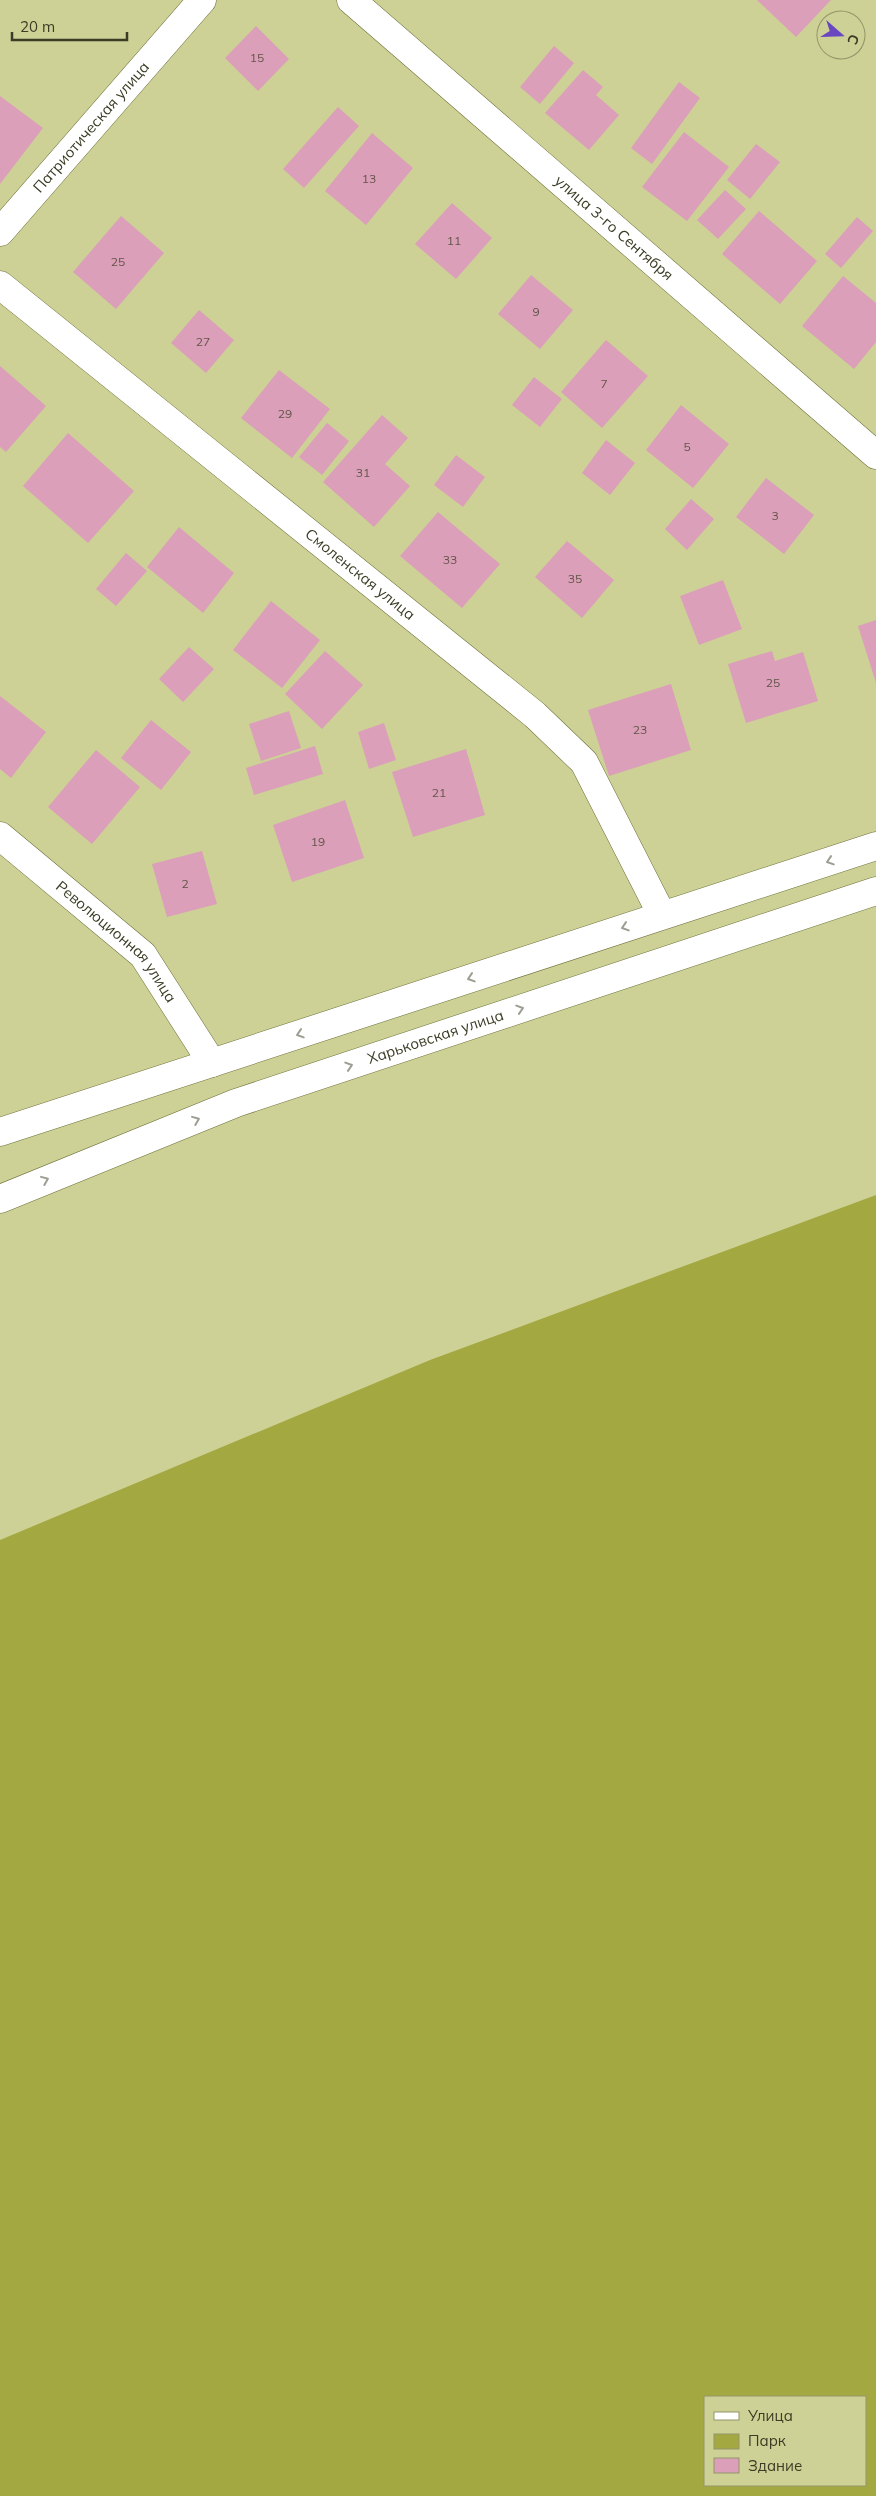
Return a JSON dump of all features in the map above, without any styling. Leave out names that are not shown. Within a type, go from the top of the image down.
[{"type":"main road","name":"Патриотическая улица","points":[[0,232],[202,0]]},
{"type":"main road","name":"улица 3-го Сентября","points":[[351,0],[876,455]]},
{"type":"main road","name":"Смоленская улица","points":[[0,285],[536,715],[584,762],[662,915]]},
{"type":"main road","name":"Революционная улица","points":[[0,836],[143,955],[212,1063]]},
{"type":"main road","points":[[0,1132],[876,846]]},
{"type":"main road","name":"Харьковская улица","points":[[0,1199],[236,1103],[876,891]]},
{"type":"green space","points":[[876,1195],[876,2496],[0,2496],[0,1540],[430,1360]]},
{"type":"building","points":[[757,0],[831,0],[822,10],[816,10],[816,16],[796,37]]},
{"type":"building","points":[[256,26],[289,59],[258,91],[225,58]]},
{"type":"building","points":[[554,46],[574,63],[540,104],[520,87]]},
{"type":"building","points":[[583,70],[603,87],[596,95],[619,115],[589,150],[545,113]]},
{"type":"building","points":[[679,82],[700,98],[652,164],[631,148]]},
{"type":"building","points":[[0,96],[43,128],[0,184]]},
{"type":"building","points":[[338,107],[359,126],[304,188],[283,169]]},
{"type":"building","points":[[684,132],[729,167],[687,221],[642,187]]},
{"type":"building","points":[[372,133],[413,168],[366,225],[325,191]]},
{"type":"building","points":[[756,144],[780,162],[750,199],[727,180]]},
{"type":"building","points":[[725,190],[746,209],[718,239],[697,220]]},
{"type":"building","points":[[452,203],[492,238],[456,279],[415,244]]},
{"type":"building","points":[[759,211],[817,261],[780,304],[722,254]]},
{"type":"building","points":[[121,216],[164,253],[116,309],[73,272]]},
{"type":"building","points":[[857,217],[873,231],[841,268],[825,254]]},
{"type":"building","points":[[531,275],[573,310],[540,349],[498,314]]},
{"type":"building","points":[[843,276],[876,303],[876,342],[854,369],[802,326]]},
{"type":"building","points":[[199,310],[234,340],[206,373],[171,343]]},
{"type":"building","points":[[606,340],[648,376],[602,428],[561,392]]},
{"type":"building","points":[[0,366],[46,406],[6,452],[0,447]]},
{"type":"building","points":[[279,370],[330,409],[292,458],[241,418]]},
{"type":"building","points":[[534,377],[562,399],[540,427],[512,405]]},
{"type":"building","points":[[681,405],[729,444],[693,488],[646,450]]},
{"type":"building","points":[[382,415],[408,438],[385,464],[410,486],[374,527],[323,482]]},
{"type":"building","points":[[327,423],[349,441],[322,475],[299,457]]},
{"type":"building","points":[[68,433],[134,491],[88,543],[23,486]]},
{"type":"building","points":[[606,440],[635,463],[610,495],[582,473]]},
{"type":"building","points":[[456,455],[485,477],[463,507],[434,485]]},
{"type":"building","points":[[766,478],[814,515],[784,554],[736,517]]},
{"type":"building","points":[[691,499],[714,519],[687,550],[665,529]]},
{"type":"building","points":[[438,512],[500,564],[462,608],[400,556]]},
{"type":"building","points":[[179,527],[234,573],[203,613],[147,567]]},
{"type":"building","points":[[567,541],[614,580],[582,618],[535,577]]},
{"type":"building","points":[[126,553],[147,571],[116,606],[96,589]]},
{"type":"building","points":[[723,580],[742,629],[699,645],[680,596]]},
{"type":"building","points":[[271,601],[320,640],[282,688],[233,650]]},
{"type":"building","points":[[876,620],[876,683],[858,626]]},
{"type":"building","points":[[189,647],[214,669],[183,702],[159,679]]},
{"type":"building","points":[[325,651],[363,685],[322,729],[285,694]]},
{"type":"building","points":[[772,651],[775,661],[803,652],[818,701],[746,723],[728,664]]},
{"type":"building","points":[[671,684],[691,750],[609,776],[588,710]]},
{"type":"building","points":[[0,696],[46,732],[11,778],[0,769]]},
{"type":"building","points":[[289,711],[301,748],[261,761],[249,724]]},
{"type":"building","points":[[151,720],[191,752],[161,790],[121,758]]},
{"type":"building","points":[[384,723],[396,760],[369,769],[358,732]]},
{"type":"building","points":[[315,746],[323,774],[254,795],[246,768]]},
{"type":"building","points":[[466,749],[485,815],[413,837],[392,772]]},
{"type":"building","points":[[96,750],[140,787],[92,844],[48,807]]},
{"type":"building","points":[[345,800],[364,858],[292,882],[273,825]]},
{"type":"building","points":[[202,851],[217,904],[167,917],[152,864]]}]
